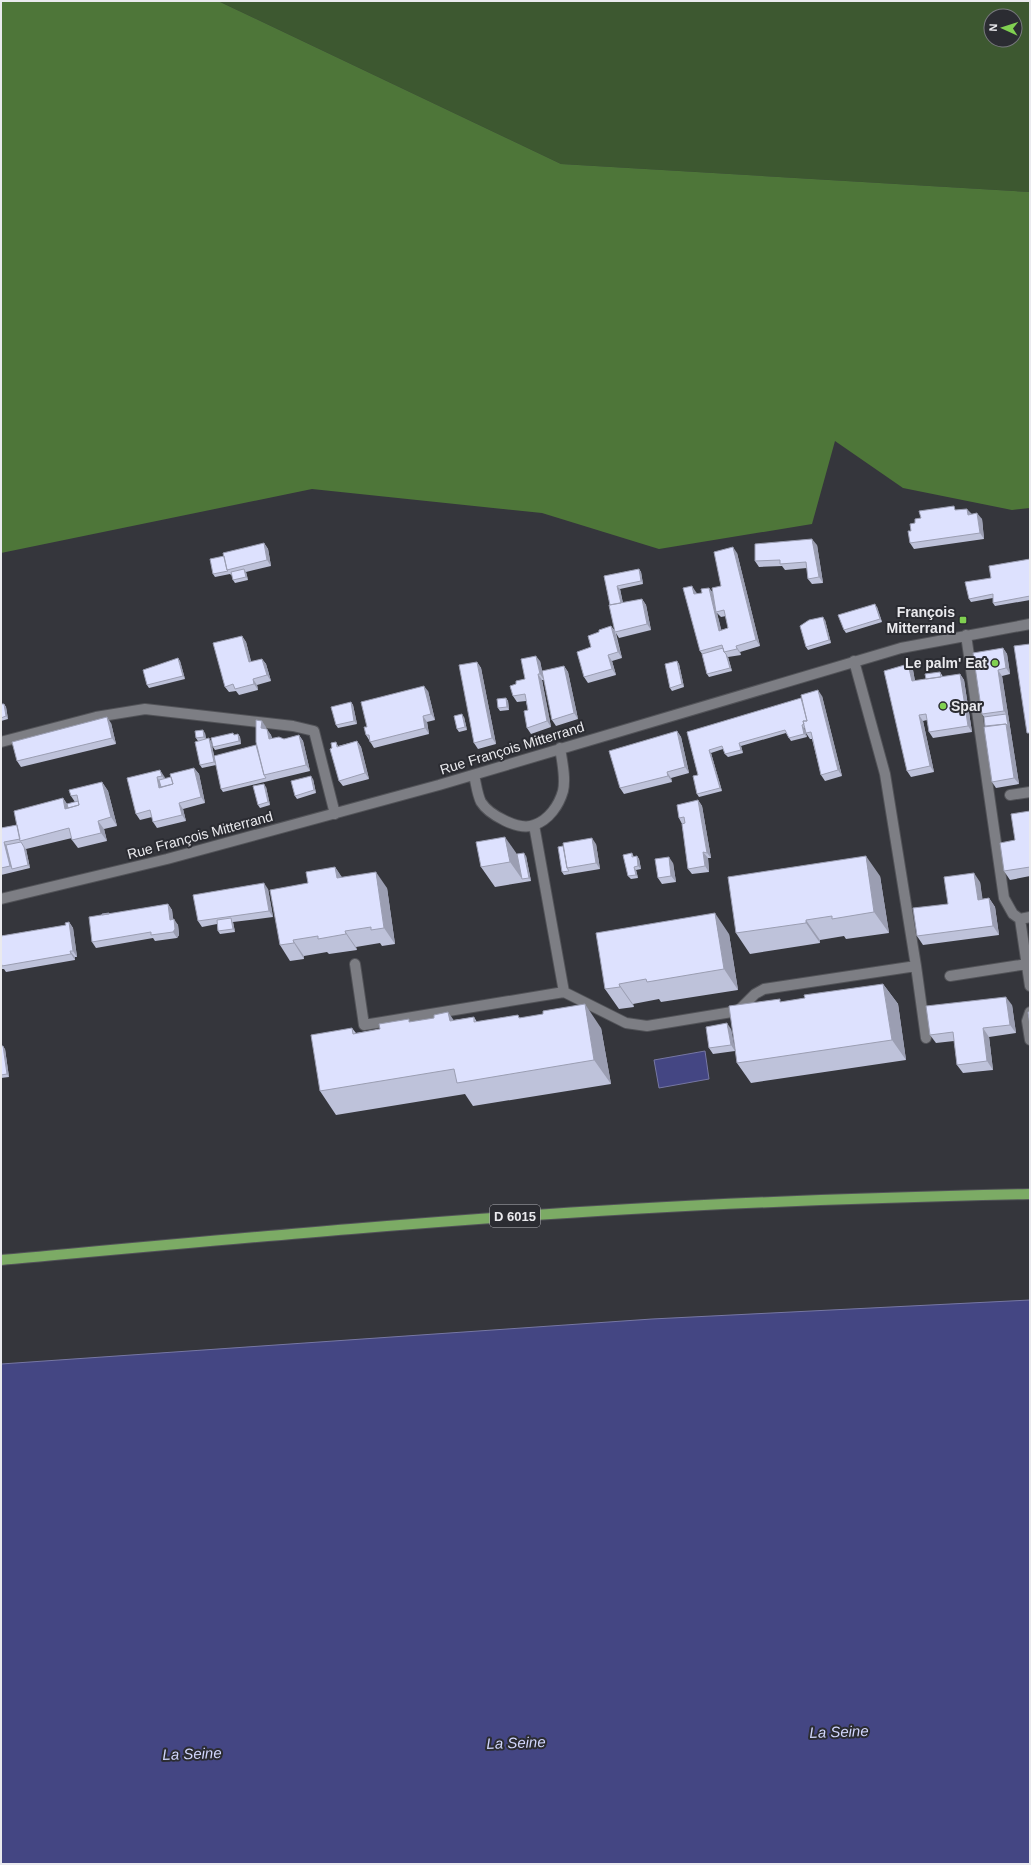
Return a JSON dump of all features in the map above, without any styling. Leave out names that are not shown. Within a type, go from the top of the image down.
[{"type":"main road","name":"D 6015","points":[[1,1260],[424,1223],[633,1208],[862,1198],[1030,1194]]},
{"type":"street","name":"Rue François Mitterrand","points":[[1,899],[167,859],[335,814],[474,775],[854,660],[901,648],[1030,624]]},
{"type":"street","points":[[966,635],[1004,898],[1013,914],[1025,918],[1027,964],[1030,986]]},
{"type":"street","points":[[854,660],[884,774],[916,966],[926,1038]]},
{"type":"street","points":[[1,742],[96,717],[145,709],[293,726],[314,731],[335,814]]},
{"type":"street","points":[[474,775],[481,802],[496,817],[514,824],[534,825],[549,815],[559,803],[564,789],[560,748]]},
{"type":"street","points":[[1010,795],[1030,792]]},
{"type":"street","points":[[534,825],[564,992]]},
{"type":"street","points":[[356,964],[364,1025],[564,992],[626,1023],[647,1026],[738,1011],[755,994],[764,989],[916,966]]},
{"type":"street","points":[[950,976],[1027,964]]},
{"type":"street","points":[[1030,1012],[1027,1021],[1030,1040]]},
{"type":"green space","points":[[1,1],[218,1],[561,164],[1030,192],[1030,508],[1012,510],[903,488],[835,441],[812,524],[659,549],[542,513],[312,489],[1,553]]},
{"type":"green space","points":[[218,1],[1030,1],[1030,192],[561,164]]},
{"type":"water","points":[[705,1051],[709,1079],[659,1088],[654,1060]]},
{"type":"water","name":"La Seine","points":[[1030,1300],[1030,1864],[1,1864],[1,1364],[652,1319]]},
{"type":"building","points":[[954,506],[955,510],[967,509],[968,515],[977,513],[980,533],[910,543],[908,531],[911,531],[910,524],[915,523],[915,519],[921,518],[919,511]]},
{"type":"building","points":[[812,539],[819,577],[808,579],[806,562],[780,564],[780,560],[755,561],[755,544]]},
{"type":"building","points":[[264,543],[267,560],[227,570],[223,553]]},
{"type":"building","points":[[733,547],[756,640],[736,646],[737,649],[724,652],[722,645],[700,651],[683,588],[692,586],[694,594],[702,593],[701,589],[709,588],[719,631],[728,628],[724,610],[716,612],[712,588],[721,586],[714,552]]},
{"type":"building","points":[[224,556],[228,571],[213,574],[210,559]]},
{"type":"building","points":[[1030,559],[1030,596],[993,603],[993,594],[969,599],[965,582],[991,578],[989,566]]},
{"type":"building","points":[[244,569],[246,577],[233,580],[231,572]]},
{"type":"building","points":[[639,569],[641,581],[617,586],[621,603],[610,605],[604,576]]},
{"type":"building","points":[[642,599],[647,624],[615,632],[609,605]]},
{"type":"building","points":[[875,604],[880,619],[844,630],[838,615]]},
{"type":"building","points":[[823,617],[829,640],[806,647],[800,626],[809,620]]},
{"type":"building","points":[[611,626],[618,652],[608,655],[612,669],[584,677],[577,652],[591,647],[588,636]]},
{"type":"building","points":[[242,636],[249,662],[262,659],[267,675],[253,679],[254,684],[235,689],[233,684],[225,687],[213,643]]},
{"type":"building","points":[[1030,644],[1030,733],[1027,733],[1014,646]]},
{"type":"building","points":[[723,648],[730,668],[707,674],[702,654]]},
{"type":"building","points":[[1003,648],[1006,668],[998,670],[1004,711],[982,714],[973,653]]},
{"type":"building","points":[[536,656],[547,721],[527,728],[524,711],[528,710],[525,694],[513,696],[510,686],[516,684],[516,681],[525,679],[521,659]]},
{"type":"building","points":[[178,658],[183,676],[147,685],[143,670]]},
{"type":"building","points":[[677,661],[682,684],[670,688],[665,664]]},
{"type":"building","points":[[477,662],[492,738],[474,743],[459,665]]},
{"type":"building","points":[[908,664],[912,681],[960,674],[968,726],[929,732],[926,714],[919,715],[930,766],[907,771],[884,671]]},
{"type":"building","points":[[564,666],[574,713],[552,720],[542,671]]},
{"type":"building","points":[[940,672],[941,677],[926,679],[925,674]]},
{"type":"building","points":[[424,686],[431,714],[423,716],[425,728],[370,742],[369,735],[366,735],[364,727],[367,727],[361,702]]},
{"type":"building","points":[[818,690],[838,770],[821,775],[811,732],[806,733],[803,721],[807,721],[801,695]]},
{"type":"building","points":[[506,698],[507,707],[498,708],[497,699]]},
{"type":"building","points":[[801,698],[807,721],[803,721],[804,724],[802,725],[804,734],[789,738],[785,730],[739,743],[741,750],[725,754],[722,746],[709,750],[720,788],[697,794],[693,776],[698,775],[687,732]]},
{"type":"building","points":[[351,702],[354,721],[336,725],[331,707]]},
{"type":"building","points":[[1,704],[4,704],[6,716],[1,718]]},
{"type":"building","points":[[462,714],[465,727],[457,729],[454,716]]},
{"type":"building","points":[[1006,714],[1008,726],[1006,724],[985,726],[984,717]]},
{"type":"building","points":[[107,717],[112,738],[17,761],[12,742]]},
{"type":"building","points":[[256,720],[262,721],[261,728],[267,729],[269,739],[279,737],[284,739],[299,735],[306,765],[264,775],[256,742]]},
{"type":"building","points":[[1006,724],[1014,778],[992,782],[984,727]]},
{"type":"building","points":[[203,730],[204,737],[196,738],[195,731]]},
{"type":"building","points":[[677,731],[685,767],[667,772],[668,776],[620,788],[609,751]]},
{"type":"building","points":[[233,733],[234,735],[238,734],[239,741],[213,747],[211,738]]},
{"type":"building","points":[[209,738],[214,762],[200,765],[195,742]]},
{"type":"building","points":[[357,741],[365,773],[339,781],[330,749],[332,748],[331,743],[336,742],[337,747]]},
{"type":"building","points":[[256,745],[266,778],[221,789],[214,756]]},
{"type":"building","points":[[194,768],[201,797],[179,803],[182,815],[153,822],[150,810],[136,814],[127,778],[160,770],[162,776],[157,777],[159,788],[173,784],[170,774]]},
{"type":"building","points":[[311,776],[314,790],[295,796],[291,781]]},
{"type":"building","points":[[171,777],[173,784],[161,787],[159,780]]},
{"type":"building","points":[[102,782],[111,817],[98,821],[101,833],[72,840],[69,828],[20,841],[14,811],[63,798],[65,809],[79,805],[77,795],[71,796],[69,790]]},
{"type":"building","points":[[264,784],[268,802],[258,805],[253,786]]},
{"type":"building","points":[[698,800],[707,853],[703,852],[705,866],[688,869],[682,824],[685,823],[684,817],[679,818],[677,805]]},
{"type":"building","points":[[78,801],[79,805],[68,808],[67,804]]},
{"type":"building","points":[[1030,811],[1030,867],[1004,871],[1000,843],[1015,840],[1011,814]]},
{"type":"building","points":[[17,825],[20,839],[4,842],[10,866],[1,868],[1,828]]},
{"type":"building","points":[[505,837],[510,862],[481,867],[476,842]]},
{"type":"building","points":[[592,838],[596,863],[567,868],[563,843]]},
{"type":"building","points":[[21,842],[24,847],[28,865],[12,869],[6,845]]},
{"type":"building","points":[[563,846],[567,868],[569,871],[562,872],[558,847]]},
{"type":"building","points":[[524,853],[529,878],[522,879],[517,854]]},
{"type":"building","points":[[632,853],[632,857],[637,856],[638,866],[634,867],[636,875],[628,876],[623,855]]},
{"type":"building","points":[[866,856],[874,912],[832,919],[832,916],[806,920],[806,923],[736,933],[728,877]]},
{"type":"building","points":[[669,857],[671,876],[658,878],[655,859]]},
{"type":"building","points":[[335,867],[337,878],[376,872],[384,928],[371,930],[371,927],[345,931],[346,934],[318,939],[318,936],[293,940],[294,943],[280,945],[270,890],[308,883],[306,872]]},
{"type":"building","points":[[974,873],[978,900],[989,898],[993,926],[917,936],[913,908],[948,904],[944,877]]},
{"type":"building","points":[[264,883],[269,911],[198,921],[193,895]]},
{"type":"building","points":[[168,904],[170,920],[174,919],[175,929],[173,932],[151,935],[151,932],[92,942],[89,917]]},
{"type":"building","points":[[715,913],[724,969],[647,982],[646,979],[619,984],[620,987],[605,989],[596,933]]},
{"type":"building","points":[[231,918],[233,929],[218,931],[217,920]]},
{"type":"building","points":[[69,922],[73,951],[70,951],[71,954],[2,966],[1,936],[66,925],[65,923]]},
{"type":"building","points":[[883,984],[892,1040],[737,1063],[729,1006],[780,999],[780,1002],[805,998],[804,995]]},
{"type":"building","points":[[1006,997],[1010,1025],[983,1028],[987,1061],[957,1065],[953,1032],[930,1035],[926,1006]]},
{"type":"building","points":[[585,1004],[594,1060],[457,1083],[454,1069],[320,1091],[311,1035],[352,1028],[353,1034],[380,1029],[379,1024],[409,1019],[409,1022],[434,1018],[434,1015],[448,1012],[450,1021],[474,1017],[474,1022],[518,1015],[519,1018],[543,1014],[543,1011]]},
{"type":"building","points":[[1028,1012],[1030,1012],[1030,1025]]},
{"type":"building","points":[[727,1023],[731,1045],[709,1048],[706,1027]]},
{"type":"building","points":[[1,1046],[3,1046],[7,1074],[1,1075]]},
{"type":"place","name":"François Mitterrand","points":[[963,620]]},
{"type":"place","name":"Le palm' Eat","points":[[995,663]]},
{"type":"place","name":"Spar","points":[[943,706]]}]
